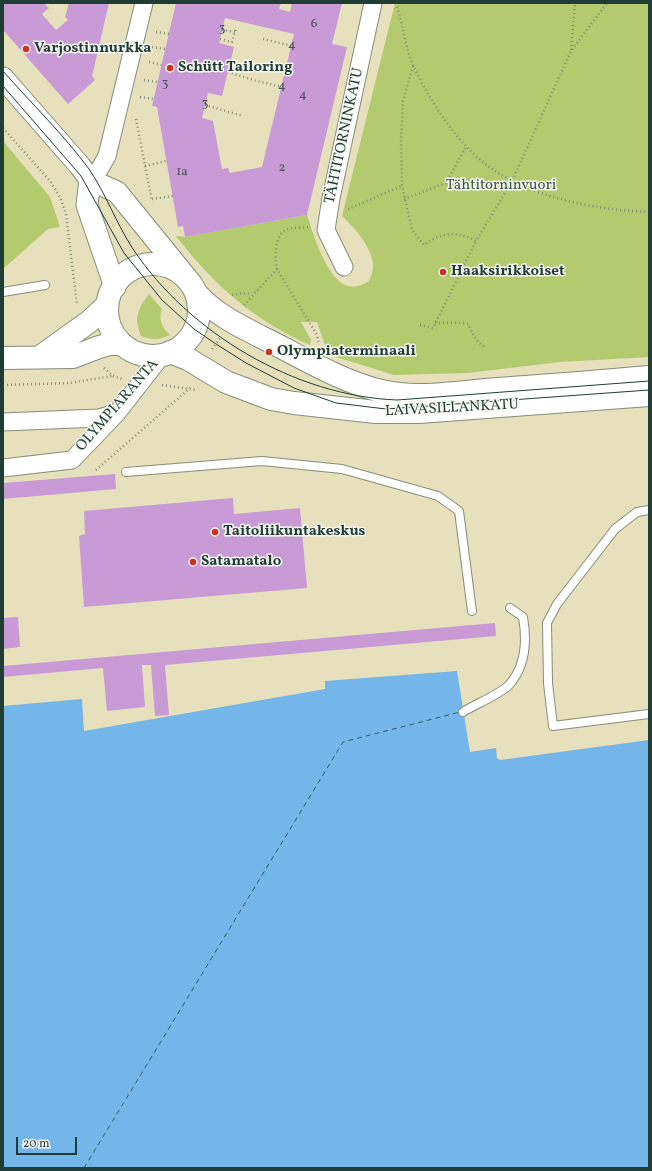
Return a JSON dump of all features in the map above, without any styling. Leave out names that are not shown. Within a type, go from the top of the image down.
[{"type":"main road","name":"LAIVASILLANKATU","points":[[649,377],[455,393],[420,395],[393,394],[370,388],[327,371],[232,321],[204,303],[191,285],[162,266],[145,265],[128,272],[111,296],[108,323],[116,338],[122,344],[137,353],[146,355],[166,353],[184,357],[226,382],[271,399],[376,412],[419,412],[649,395]]},
{"type":"main road","points":[[166,353],[183,343],[194,329],[199,310],[191,285]]},
{"type":"main road","points":[[40,357],[80,328],[111,296]]},
{"type":"main road","points":[[3,358],[73,358],[88,351],[110,344],[122,344]]},
{"type":"street","points":[[90,180],[99,170],[107,156],[144,3]]},
{"type":"street","name":"TÄHTITORNINKATU","points":[[344,266],[326,230],[331,198],[373,3]]},
{"type":"street","name":"LAIVASILLANKATU","points":[[3,78],[80,166],[90,180],[117,192],[191,285]]},
{"type":"street","name":"LAIVASILLANKATU","points":[[90,180],[87,205],[111,296]]},
{"type":"street","name":"OLYMPIARANTA","points":[[3,468],[72,460],[117,413],[166,353]]},
{"type":"street","points":[[3,422],[99,418],[117,413]]},
{"type":"lane","points":[[3,292],[45,285]]},
{"type":"lane","points":[[126,472],[262,461],[342,469],[438,496],[459,511],[472,611]]},
{"type":"lane","points":[[649,510],[637,512],[615,529],[557,604],[547,622],[548,683],[553,726],[649,714]]},
{"type":"lane","points":[[463,712],[509,685],[522,665],[526,634],[523,617],[510,608]]},
{"type":"path","points":[[396,3],[413,66],[433,103],[466,147],[494,171],[551,197],[620,211],[649,212]]},
{"type":"path","points":[[571,51],[575,3]]},
{"type":"path","points":[[420,325],[433,328],[476,241],[512,180],[571,51],[607,3]]},
{"type":"path","points":[[220,39],[232,42],[236,28]]},
{"type":"path","points":[[222,30],[235,32]]},
{"type":"path","points":[[155,32],[169,34]]},
{"type":"path","points":[[263,40],[292,46]]},
{"type":"path","points":[[151,47],[166,50]]},
{"type":"path","points":[[148,62],[162,65]]},
{"type":"path","points":[[413,66],[403,101],[400,142],[402,186],[412,230],[424,245],[434,238],[445,234],[457,233],[476,241]]},
{"type":"path","points":[[228,72],[282,87]]},
{"type":"path","points":[[143,80],[158,82]]},
{"type":"path","points":[[139,97],[154,99]]},
{"type":"path","points":[[205,105],[243,116]]},
{"type":"path","points":[[135,115],[153,205]]},
{"type":"path","points":[[3,128],[50,181],[60,197],[66,214],[80,328]]},
{"type":"path","points":[[404,199],[446,183],[466,147]]},
{"type":"path","points":[[145,166],[166,161]]},
{"type":"path","points":[[346,210],[402,186]]},
{"type":"path","points":[[152,199],[173,196]]},
{"type":"path","points":[[312,226],[287,229],[282,232],[279,238],[275,258],[277,269],[317,335],[321,349]]},
{"type":"path","points":[[96,470],[190,388],[193,378],[232,321],[253,294],[277,269]]},
{"type":"path","points":[[225,297],[243,293],[253,294]]},
{"type":"path","points":[[435,323],[456,324],[464,322],[468,324],[474,338],[480,345],[486,348]]},
{"type":"path","points":[[3,385],[70,383],[113,376],[88,351]]},
{"type":"green space","name":"Tähtitorninvuori","points":[[395,3],[649,3],[649,357],[560,362],[467,373],[394,375],[336,357],[326,348],[317,322],[301,322],[311,340],[310,345],[270,324],[236,300],[190,254],[176,236],[185,237],[307,215],[321,254],[326,264],[338,280],[345,285],[352,287],[369,281],[373,265],[369,250],[357,231],[342,216]]},
{"type":"green space","points":[[3,141],[50,197],[60,227],[48,229],[3,269]]},
{"type":"green space","points":[[149,294],[162,309],[160,316],[161,320],[165,329],[170,335],[155,339],[141,336],[137,319],[139,310]]},
{"type":"water","points":[[457,671],[470,752],[496,748],[497,758],[500,760],[649,740],[649,1168],[3,1168],[3,706],[82,699],[84,731],[325,689],[325,681]]},
{"type":"building","points":[[3,3],[44,3],[49,8],[42,14],[56,30],[68,20],[65,17],[69,3],[109,3],[92,76],[95,80],[68,104],[3,30]]},
{"type":"building","points":[[176,3],[281,3],[279,9],[290,12],[292,3],[342,3],[332,44],[347,47],[307,215],[185,237],[183,226],[178,227],[157,107],[152,106]],"holes":[[[225,18],[294,34],[262,167],[230,173],[228,168],[222,169],[213,121],[202,118],[208,93],[222,96],[234,47],[219,43]]]},
{"type":"building","points":[[115,474],[116,489],[3,499],[3,483]]},
{"type":"building","name":"Satamatalo","points":[[233,498],[234,514],[300,508],[307,588],[84,607],[79,536],[85,534],[84,511]]},
{"type":"building","points":[[18,617],[20,647],[3,649],[3,618]]},
{"type":"building","points":[[495,623],[496,636],[165,665],[169,715],[155,716],[151,665],[142,665],[145,707],[107,711],[103,668],[3,677],[3,666]]},
{"type":"ferry route","points":[[84,1168],[343,742],[460,712]]},
{"type":"tram line","points":[[3,71],[58,131],[89,169],[101,188],[121,229],[133,249],[156,279],[184,307],[214,333],[283,373],[321,387],[359,396],[397,400],[649,381]]},
{"type":"tram line","points":[[3,86],[81,176],[124,253],[162,300],[194,329],[216,344],[246,363],[294,388],[336,403],[386,409],[649,390]]},
{"type":"place","name":"Varjostinnurkka","points":[[26,49]]},
{"type":"place","name":"Schütt Tailoring","points":[[170,68]]},
{"type":"place","name":"Haaksirikkoiset","points":[[443,272]]},
{"type":"place","name":"Olympiaterminaali","points":[[269,352]]},
{"type":"place","name":"Taitoliikuntakeskus","points":[[215,532]]},
{"type":"place","name":"Satamatalo","points":[[193,562]]}]
